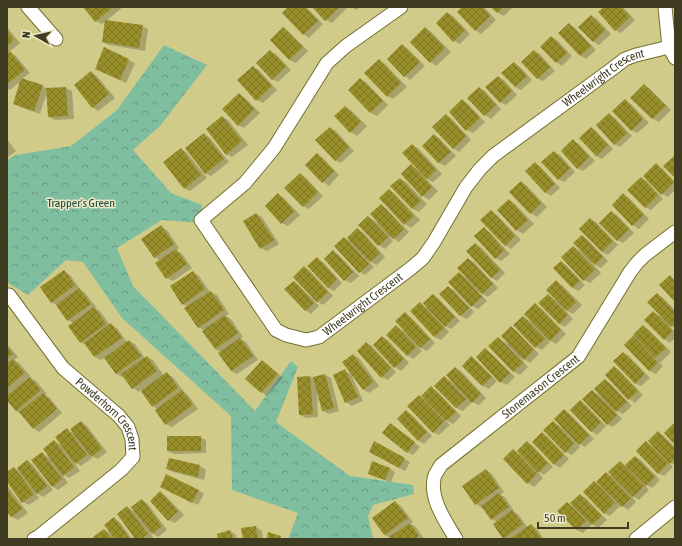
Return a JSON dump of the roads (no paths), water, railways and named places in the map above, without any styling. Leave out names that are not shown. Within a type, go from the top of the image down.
[{"type":"street","points":[[28,7],[56,39]]},
{"type":"street","name":"Wheelwright Crescent","points":[[401,7],[346,46],[327,63],[274,148],[245,183],[201,220],[276,330],[286,335],[306,340],[319,337],[410,269],[422,258],[434,242],[466,187],[480,169],[493,156],[625,58],[636,55],[672,53]]},
{"type":"street","points":[[666,7],[672,53]]},
{"type":"street","name":"Stonemason Crescent","points":[[456,539],[437,505],[434,490],[434,479],[441,465],[578,357],[637,263],[675,232]]},
{"type":"street","name":"Powderhorn Crescent","points":[[7,297],[9,295],[63,368],[119,416],[128,427],[132,438],[132,457],[121,470],[34,539]]},
{"type":"street","points":[[636,539],[675,508]]},
{"type":"park label","name":"Trapper's Green","points":[[81,203]]}]
